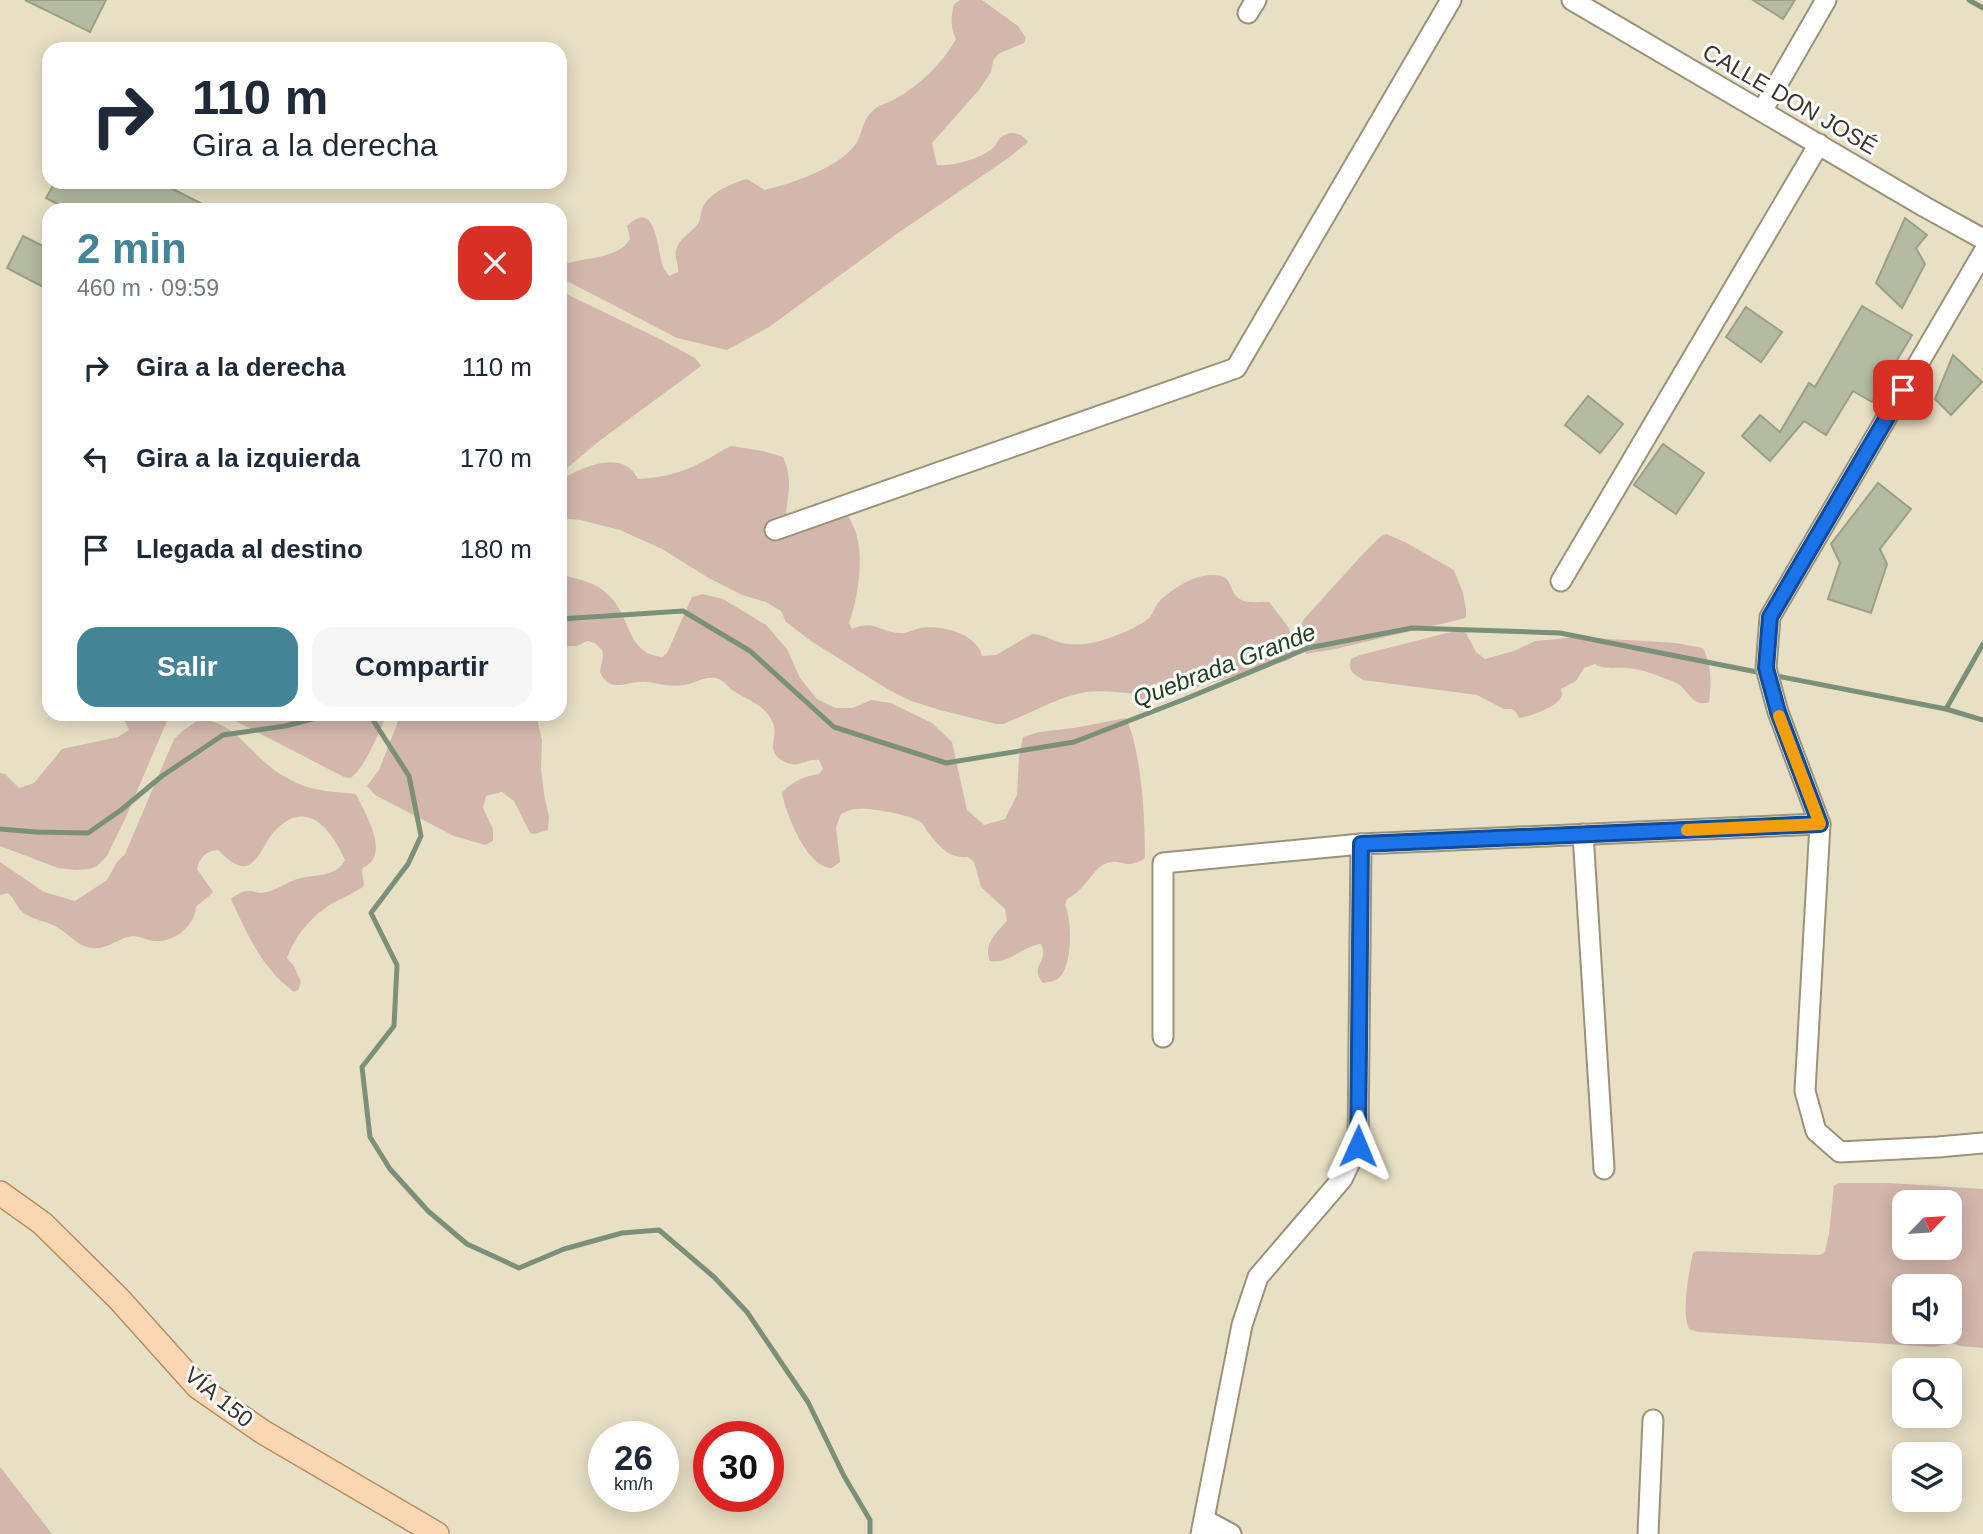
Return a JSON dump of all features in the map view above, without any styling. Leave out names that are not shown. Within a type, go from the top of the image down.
[{"type":"main road","name":"VÍA 150","points":[[0,1193],[42,1223],[119,1298],[198,1387],[263,1432],[437,1534]]},
{"type":"street","points":[[775,530],[1236,368],[1451,0]]},
{"type":"street","name":"CALLE DON JOSÉ","points":[[1572,0],[1983,239]]},
{"type":"street","points":[[1762,111],[1826,0]]},
{"type":"street","points":[[1561,581],[1819,144]]},
{"type":"street","points":[[1983,253],[1770,617],[1766,668],[1778,712],[1820,824],[1804,1091],[1816,1131],[1840,1152],[1983,1143]]},
{"type":"street","points":[[1163,1037],[1163,863],[1361,844],[1820,824]]},
{"type":"street","points":[[1583,834],[1604,1169]]},
{"type":"street","points":[[1231,1534],[1203,1527],[1242,1325],[1258,1278],[1342,1179],[1358,1146],[1361,844]]},
{"type":"street","points":[[1648,1534],[1653,1420]]},
{"type":"shaded area","points":[[960,0],[982,0],[1018,26],[1026,38],[1024,43],[998,54],[993,61],[991,72],[979,90],[932,143],[937,165],[959,163],[980,156],[1007,134],[1019,134],[1028,142],[1007,159],[898,233],[769,327],[727,350],[677,338],[567,281],[567,264],[617,251],[630,239],[627,226],[644,218],[654,230],[663,267],[669,276],[678,272],[677,246],[697,225],[709,198],[728,186],[747,179],[765,190],[801,179],[838,161],[855,145],[871,113],[913,87],[944,57],[956,39],[952,18],[954,4]]},
{"type":"shaded area","points":[[567,294],[660,339],[695,358],[701,366],[567,468]]},
{"type":"shaded area","points":[[731,446],[783,457],[789,477],[786,512],[793,523],[840,514],[849,517],[856,533],[860,554],[857,591],[849,623],[852,629],[866,625],[902,633],[921,628],[943,628],[966,636],[979,648],[982,656],[996,655],[1032,634],[1064,643],[1089,643],[1139,625],[1150,617],[1163,598],[1182,584],[1203,576],[1218,575],[1229,582],[1240,599],[1248,602],[1269,602],[1289,628],[1295,653],[1286,661],[1176,693],[1138,700],[1135,694],[1104,691],[1075,694],[1003,724],[911,701],[811,641],[786,622],[781,611],[766,602],[742,595],[662,549],[620,530],[567,519],[567,476],[579,470],[613,462],[623,464],[638,479],[686,470]]},
{"type":"shaded area","points":[[1386,534],[1454,570],[1463,593],[1466,618],[1306,654],[1299,629],[1304,619],[1362,555]]},
{"type":"shaded area","points":[[567,576],[589,583],[608,594],[643,650],[662,657],[667,653],[692,597],[703,594],[723,599],[766,625],[787,649],[800,678],[817,699],[835,708],[853,708],[871,700],[891,703],[932,723],[952,742],[967,810],[984,825],[1005,819],[1017,795],[1023,737],[1126,718],[1139,768],[1145,858],[1130,864],[1112,862],[1103,865],[1079,891],[1067,899],[1065,905],[1070,931],[1067,964],[1059,978],[1043,983],[1038,972],[1043,956],[1041,944],[1003,960],[990,961],[989,944],[1007,921],[1005,909],[981,887],[974,862],[968,857],[945,851],[922,823],[891,812],[863,809],[841,814],[836,827],[840,862],[832,868],[823,866],[806,850],[799,838],[782,793],[798,780],[819,774],[823,769],[819,760],[793,764],[777,757],[773,748],[773,723],[761,707],[718,679],[707,678],[679,686],[647,682],[615,685],[604,679],[600,672],[602,650],[595,643],[587,641],[577,646],[567,646]]},
{"type":"shaded area","points":[[1459,630],[1465,631],[1476,652],[1485,659],[1514,651],[1535,641],[1577,637],[1676,643],[1703,648],[1710,674],[1709,702],[1697,702],[1679,685],[1650,673],[1595,664],[1584,668],[1576,681],[1561,689],[1562,695],[1556,703],[1519,718],[1512,709],[1504,709],[1477,695],[1363,680],[1351,669],[1351,659],[1360,655]]},
{"type":"shaded area","points":[[125,721],[167,721],[126,817],[107,856],[97,866],[76,870],[58,868],[0,846],[0,773],[5,774],[19,788],[34,783],[62,749],[118,737],[129,730]]},
{"type":"shaded area","points":[[197,721],[211,721],[223,726],[270,767],[295,782],[316,789],[355,794],[370,824],[376,845],[375,854],[371,862],[363,868],[363,887],[318,914],[305,927],[290,950],[287,958],[301,982],[298,990],[294,992],[264,962],[231,899],[246,891],[261,893],[297,879],[330,873],[341,866],[345,860],[339,848],[325,828],[307,817],[296,817],[285,822],[273,833],[254,861],[246,866],[234,863],[218,850],[204,855],[197,869],[213,892],[196,907],[188,927],[176,936],[162,941],[132,936],[101,948],[87,947],[55,926],[25,914],[8,893],[0,895],[0,862],[44,892],[75,901],[107,880],[125,854],[174,739]]},
{"type":"shaded area","points":[[236,721],[384,721],[364,763],[354,775],[344,777]]},
{"type":"shaded area","points":[[398,721],[538,721],[542,740],[541,769],[549,817],[548,830],[530,833],[514,801],[502,792],[486,796],[483,808],[493,829],[493,841],[485,845],[454,836],[375,795],[367,786],[379,770]]},
{"type":"shaded area","points":[[1840,1183],[1983,1189],[1983,1348],[1955,1344],[1962,1344],[1962,1274],[1892,1274],[1892,1344],[1948,1344],[1934,1347],[1698,1332],[1689,1329],[1686,1302],[1693,1253],[1819,1255],[1825,1252],[1834,1185]]},
{"type":"shaded area","points":[[1,1468],[52,1534],[0,1534]]},
{"type":"building","points":[[25,0],[106,0],[90,32]]},
{"type":"building","points":[[1753,0],[1795,0],[1783,19]]},
{"type":"building","points":[[51,189],[173,189],[200,203],[56,203],[46,198]]},
{"type":"building","points":[[1905,218],[1927,235],[1916,248],[1925,264],[1902,308],[1876,283]]},
{"type":"building","points":[[23,236],[42,246],[42,286],[7,268]]},
{"type":"building","points":[[1862,306],[1912,335],[1872,402],[1853,391],[1826,435],[1804,421],[1770,461],[1742,436],[1760,415],[1780,432],[1809,383],[1815,387]]},
{"type":"building","points":[[1746,307],[1782,332],[1761,362],[1726,337]]},
{"type":"building","points":[[1953,355],[1982,382],[1951,415],[1935,399]]},
{"type":"building","points":[[1588,396],[1623,424],[1600,453],[1565,425]]},
{"type":"building","points":[[1663,444],[1704,473],[1676,514],[1634,485]]},
{"type":"building","points":[[1878,483],[1911,509],[1880,549],[1887,564],[1871,613],[1828,599],[1840,563],[1831,544]]},
{"type":"waterway","points":[[1969,0],[1983,8]]},
{"type":"waterway","name":"Quebrada Grande","points":[[567,619],[683,611],[750,651],[834,727],[946,763],[1074,742],[1308,648],[1412,628],[1560,633],[1762,673]]},
{"type":"waterway","points":[[1946,709],[1983,644]]},
{"type":"waterway","name":"Quebrada Grande","points":[[1772,675],[1946,709],[1983,720]]},
{"type":"waterway","name":"Quebrada Grande","points":[[0,829],[88,833],[162,776],[223,735],[305,721]]},
{"type":"waterway","points":[[374,721],[409,776],[421,836],[408,864],[371,913],[397,965],[394,1026],[362,1067],[370,1137],[390,1169],[428,1211],[467,1244],[519,1268],[564,1249],[622,1233],[659,1230],[714,1277],[747,1312],[808,1402],[844,1476],[870,1520],[870,1534]]},
{"type":"slow traffic","points":[[1687,830],[1820,824],[1779,716]]},
{"type":"route","points":[[1358,1146],[1361,844],[1820,824],[1778,712],[1766,668],[1770,617],[1903,390]]}]
